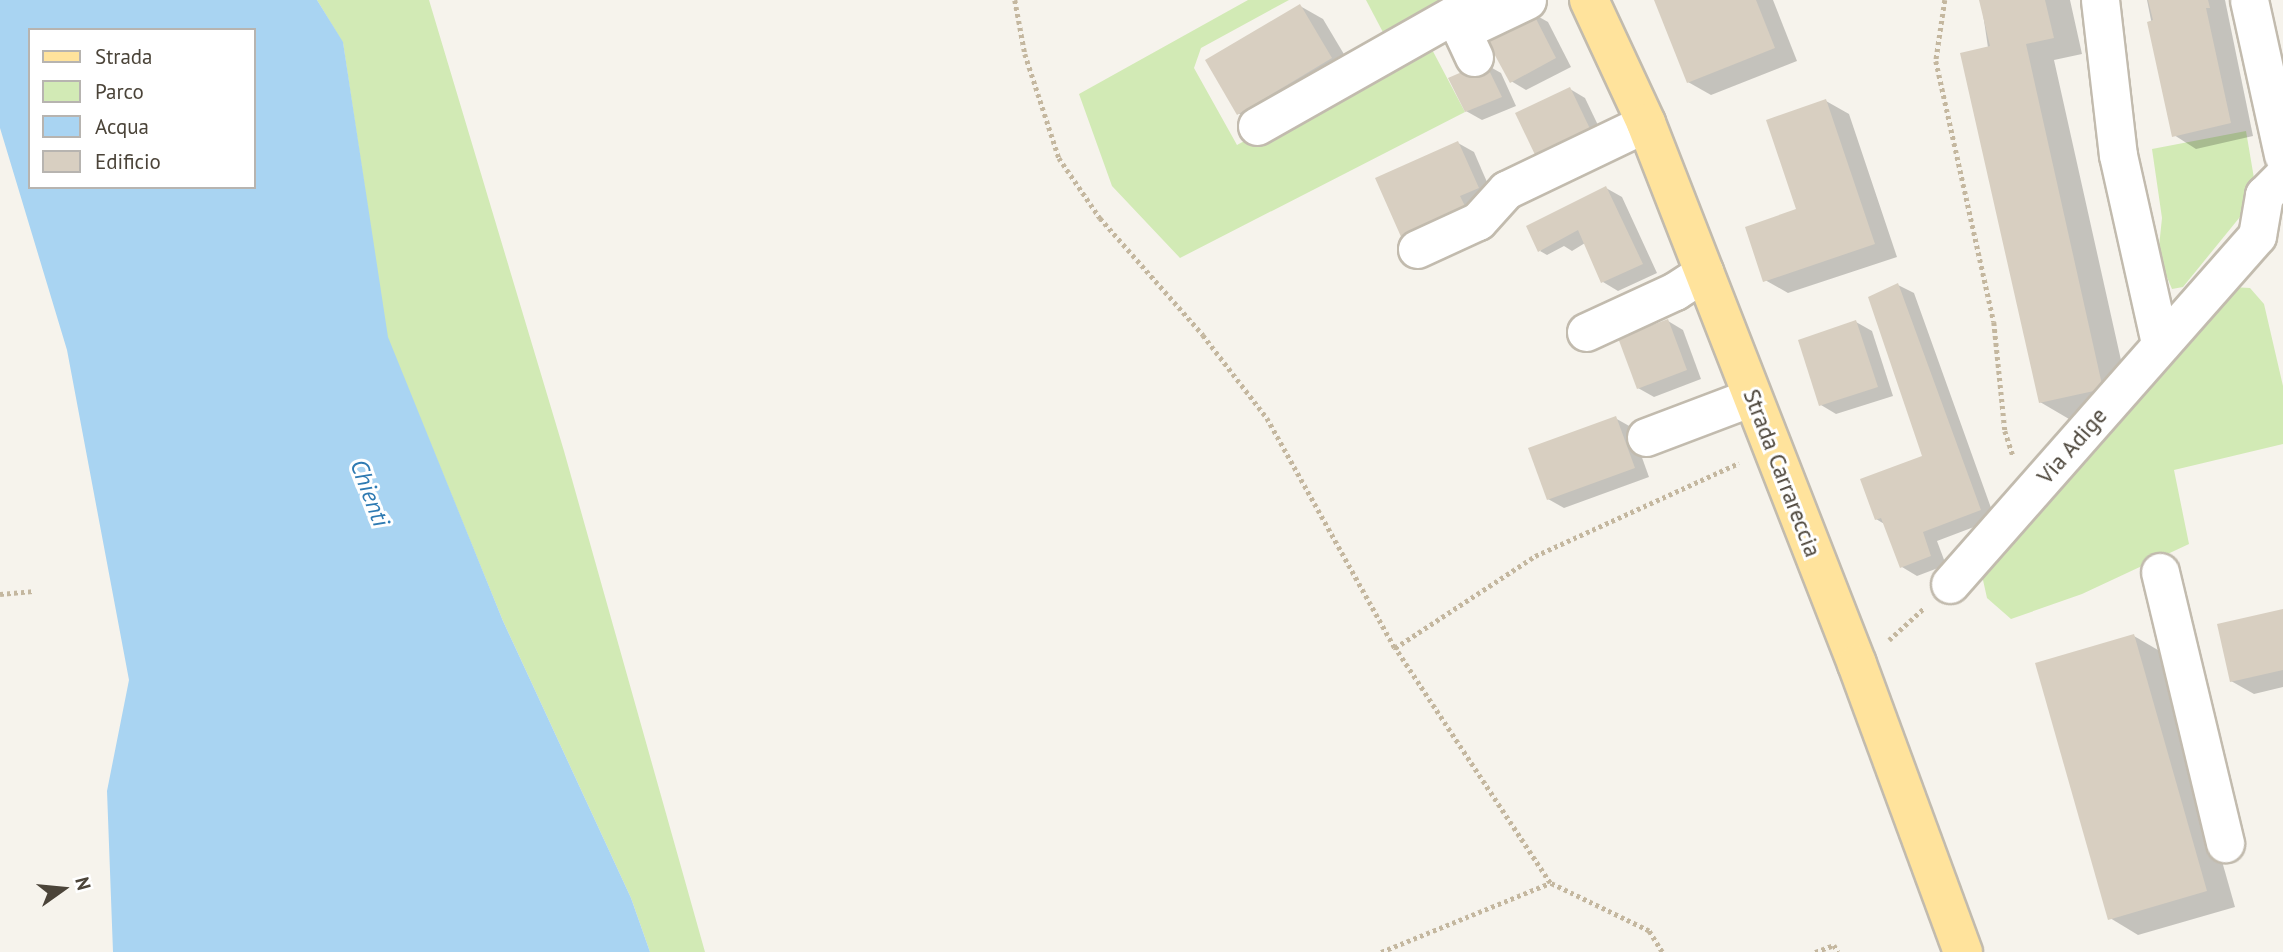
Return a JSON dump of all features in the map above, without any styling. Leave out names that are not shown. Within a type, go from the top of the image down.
[{"type":"main road","name":"Strada Carrareccia","points":[[1589,0],[1651,135],[1963,952]]},
{"type":"street","points":[[1257,126],[1480,0]]},
{"type":"street","points":[[1474,57],[1462,31],[1527,0]]},
{"type":"street","points":[[2100,0],[2118,155],[2160,343]]},
{"type":"street","points":[[2249,0],[2283,155]]},
{"type":"street","points":[[1527,206],[1651,135]]},
{"type":"street","points":[[1417,249],[1478,221],[1506,190],[1651,135]]},
{"type":"street","name":"Via Adige","points":[[1950,584],[2160,343],[2270,238],[2264,195],[2283,176]]},
{"type":"street","points":[[1586,332],[1675,291],[1704,272]]},
{"type":"street","points":[[1646,437],[1752,397]]},
{"type":"street","points":[[2160,572],[2225,843]]},
{"type":"path","points":[[1015,0],[1024,54],[1059,158],[1100,218],[1203,335],[1267,418],[1395,648],[1550,883],[1649,931],[1662,952]]},
{"type":"path","points":[[1945,0],[1936,61],[1994,322],[2005,431],[2018,471],[2032,493]]},
{"type":"path","points":[[1395,648],[1535,556],[1772,448]]},
{"type":"path","points":[[1880,648],[1950,584]]},
{"type":"path","points":[[0,594],[33,591]]},
{"type":"path","points":[[1381,952],[1550,883]]},
{"type":"path","points":[[1815,952],[1834,945],[1838,952]]},
{"type":"green space","points":[[317,0],[429,0],[564,451],[705,952],[650,952],[631,898],[503,621],[387,337],[343,43]]},
{"type":"green space","points":[[1248,0],[1289,0],[1201,48],[1194,68],[1237,145],[1427,40],[1465,112],[1180,258],[1112,186],[1079,94]]},
{"type":"green space","points":[[1366,0],[1449,0],[1386,38]]},
{"type":"green space","points":[[2246,131],[2257,196],[2183,287],[2172,289],[2158,256],[2162,218],[2152,149]]},
{"type":"green space","points":[[2232,287],[2250,288],[2264,304],[2283,386],[2283,444],[2174,470],[2189,544],[2082,594],[2011,619],[1987,598],[1981,571],[2038,502],[2119,425]]},
{"type":"water","name":"Chienti","points":[[0,0],[317,0],[343,42],[388,337],[503,621],[631,898],[650,952],[113,952],[107,791],[129,680],[67,350],[0,128]]},
{"type":"building","points":[[1654,0],[1756,0],[1775,48],[1687,83]]},
{"type":"building","points":[[1979,0],[2045,0],[2054,38],[2026,44],[2103,389],[2039,403],[1960,53],[1990,46]]},
{"type":"building","points":[[2148,0],[2208,0],[2210,8],[2206,8],[2231,123],[2172,137],[2147,22],[2153,20]]},
{"type":"building","points":[[1300,4],[1332,58],[1237,115],[1205,60]]},
{"type":"building","points":[[1532,11],[1556,58],[1510,83],[1485,37]]},
{"type":"building","points":[[1485,62],[1502,97],[1465,112],[1448,78]]},
{"type":"building","points":[[1570,87],[1593,135],[1538,161],[1515,113]]},
{"type":"building","points":[[1826,99],[1875,244],[1763,282],[1745,227],[1796,209],[1766,120]]},
{"type":"building","points":[[1458,141],[1479,188],[1460,196],[1467,210],[1402,239],[1375,178]]},
{"type":"building","points":[[1606,186],[1643,264],[1601,283],[1578,230],[1538,252],[1526,226]]},
{"type":"building","points":[[1898,283],[1981,510],[1923,532],[1931,556],[1900,568],[1881,518],[1875,520],[1860,479],[1922,456],[1868,297]]},
{"type":"building","points":[[1668,319],[1687,370],[1637,389],[1618,338]]},
{"type":"building","points":[[1856,320],[1878,387],[1819,406],[1798,340]]},
{"type":"building","points":[[1616,416],[1635,468],[1547,500],[1528,448]]},
{"type":"building","points":[[2283,609],[2283,670],[2230,682],[2217,624]]},
{"type":"building","points":[[2134,634],[2207,891],[2108,920],[2035,663]]}]
